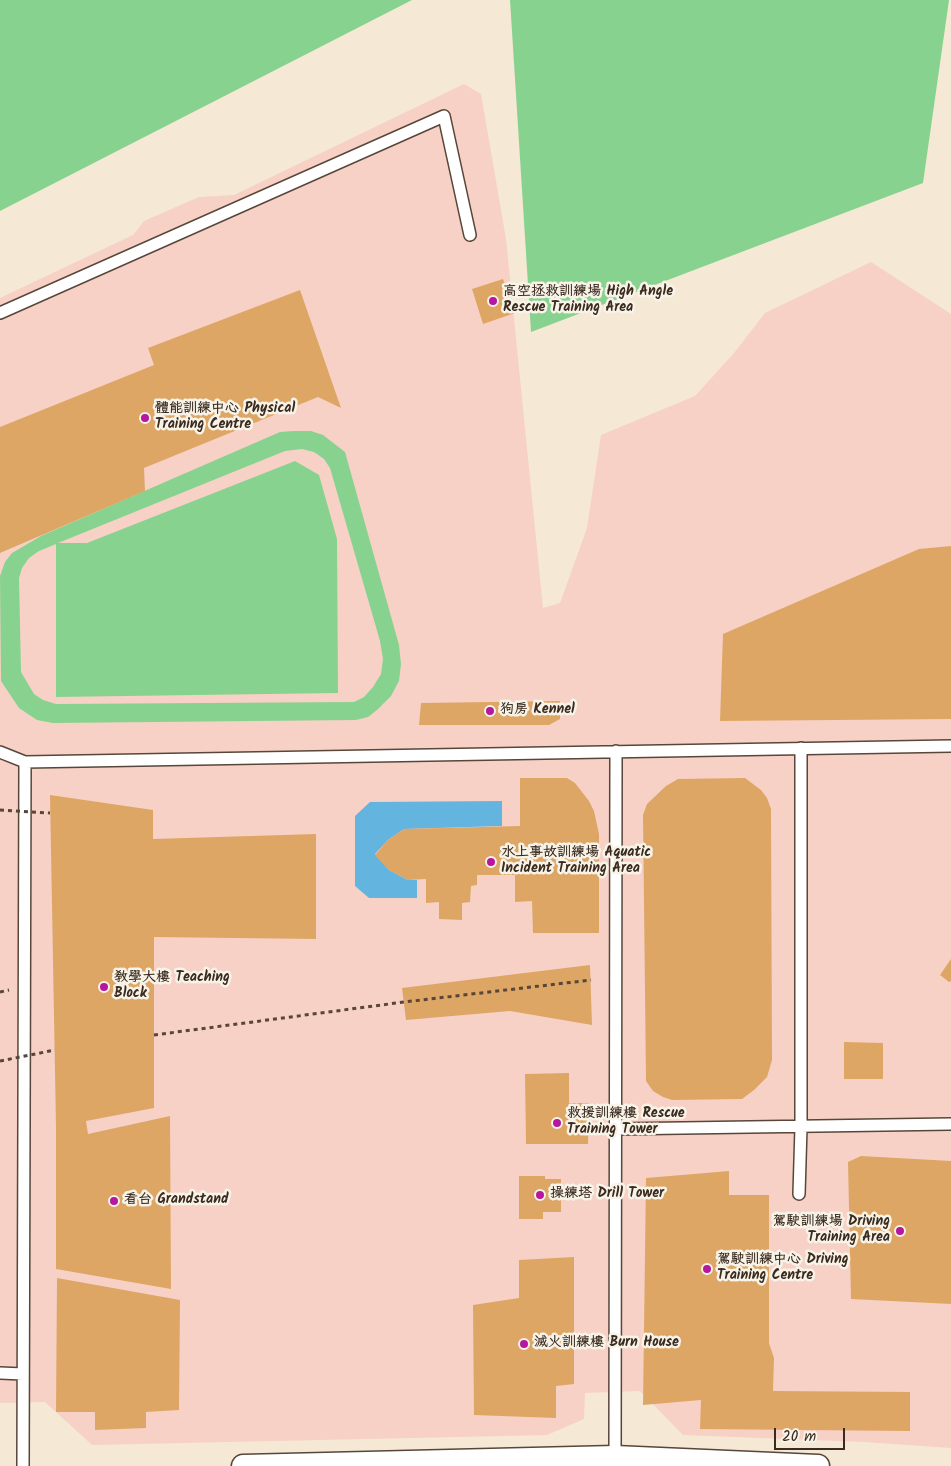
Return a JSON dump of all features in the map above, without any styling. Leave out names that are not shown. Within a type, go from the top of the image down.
[{"type":"street","points":[[243,1466],[615,1457],[818,1466]]},
{"type":"lane","points":[[0,313],[444,116],[470,235]]},
{"type":"lane","points":[[0,752],[25,762],[951,746]]},
{"type":"lane","points":[[799,1194],[801,1127],[801,748]]},
{"type":"lane","points":[[615,1457],[616,751]]},
{"type":"lane","points":[[23,1466],[25,762]]},
{"type":"lane","points":[[616,1129],[951,1124]]},
{"type":"lane","points":[[0,1373],[23,1374]]},
{"type":"path","points":[[0,810],[50,813]]},
{"type":"path","points":[[154,1035],[404,1002],[591,980]]},
{"type":"path","points":[[0,1060],[55,1050]]},
{"type":"shaded area","points":[[464,84],[481,94],[506,239],[543,608],[560,603],[587,528],[601,435],[695,396],[734,353],[765,313],[871,262],[951,314],[951,1448],[865,1442],[683,1435],[640,1391],[585,1393],[584,1419],[547,1435],[92,1445],[45,1402],[0,1403],[0,298],[133,235],[144,221],[199,197],[234,195]]},
{"type":"green space","points":[[0,0],[412,0],[0,211]]},
{"type":"green space","points":[[510,0],[949,0],[923,183],[531,332]]},
{"type":"green space","points":[[311,431],[323,435],[345,452],[399,645],[401,664],[399,681],[391,696],[368,717],[356,720],[53,723],[37,720],[19,708],[1,681],[0,576],[5,562],[12,553],[41,536],[280,432]],"holes":[[[302,449],[314,452],[324,459],[330,468],[380,641],[383,659],[381,674],[364,697],[354,702],[56,704],[43,700],[34,694],[21,672],[19,578],[22,568],[29,558],[39,551],[56,544],[56,697],[338,693],[337,539],[319,475],[295,461],[87,543],[58,543],[285,451]]]},
{"type":"water","points":[[502,801],[502,826],[404,829],[388,840],[375,854],[389,870],[408,880],[417,880],[417,898],[369,898],[355,886],[355,816],[370,802]]},
{"type":"building","name":"高空拯救訓練場 High Angle Rescue Training Area","points":[[503,279],[515,313],[483,324],[472,289]]},
{"type":"building","name":"體能訓練中心 Physical Training Centre","points":[[300,290],[341,408],[318,397],[144,468],[145,491],[0,553],[0,427],[154,365],[148,348]]},
{"type":"building","points":[[951,546],[951,719],[720,721],[723,634],[919,549]]},
{"type":"building","name":"狗房 Kennel","points":[[560,701],[560,719],[549,725],[419,725],[421,703]]},
{"type":"building","name":"水上事故訓練場 Aquatic Incident Training Area","points":[[520,778],[567,778],[575,783],[589,801],[594,811],[599,834],[599,933],[533,933],[532,901],[515,902],[515,875],[477,875],[477,885],[471,886],[470,902],[462,903],[462,920],[439,919],[439,902],[426,903],[426,879],[408,880],[389,870],[375,855],[388,840],[404,829],[520,826]]},
{"type":"building","points":[[745,778],[761,790],[767,798],[771,809],[772,1060],[767,1077],[742,1099],[672,1100],[653,1091],[646,1081],[643,815],[647,804],[666,786],[678,779]]},
{"type":"building","name":"教學大樓 Teaching Block","points":[[50,795],[153,810],[153,839],[316,834],[316,939],[154,937],[154,1108],[86,1121],[88,1134],[170,1116],[171,1289],[56,1269],[56,1127]]},
{"type":"building","points":[[951,959],[951,981],[949,982],[940,975]]},
{"type":"building","points":[[590,965],[592,1025],[510,1011],[406,1020],[402,988]]},
{"type":"building","points":[[844,1042],[883,1043],[883,1079],[844,1079]]},
{"type":"building","name":"救援訓練樓 Rescue Training Tower","points":[[569,1073],[569,1103],[589,1103],[588,1144],[526,1144],[525,1074]]},
{"type":"building","name":"駕駛訓練場 Driving Training Area","points":[[861,1156],[951,1161],[951,1304],[851,1299],[848,1162]]},
{"type":"building","name":"駕駛訓練中心 Driving Training Centre","points":[[729,1171],[729,1195],[769,1195],[769,1343],[774,1358],[773,1391],[910,1392],[910,1431],[700,1429],[701,1400],[643,1405],[646,1178]]},
{"type":"building","name":"操練塔 Drill Tower","points":[[519,1176],[545,1176],[545,1179],[561,1179],[561,1212],[543,1212],[543,1219],[519,1219]]},
{"type":"building","name":"滅火訓練樓 Burn House","points":[[574,1257],[574,1384],[556,1386],[556,1418],[474,1415],[473,1305],[519,1298],[519,1260]]},
{"type":"building","points":[[57,1278],[180,1300],[179,1410],[146,1412],[146,1428],[95,1430],[95,1412],[56,1412]]},
{"type":"place","name":"高空拯救訓練場 High Angle Rescue Training Area","points":[[493,301]]},
{"type":"place","name":"體能訓練中心 Physical Training Centre","points":[[145,418]]},
{"type":"place","name":"狗房 Kennel","points":[[490,711]]},
{"type":"place","name":"水上事故訓練場 Aquatic Incident Training Area","points":[[491,862]]},
{"type":"place","name":"教學大樓 Teaching Block","points":[[104,987]]},
{"type":"place","name":"救援訓練樓 Rescue Training Tower","points":[[557,1123]]},
{"type":"place","name":"操練塔 Drill Tower","points":[[540,1195]]},
{"type":"place","name":"看台 Grandstand","points":[[114,1201]]},
{"type":"place","name":"駕駛訓練場 Driving Training Area","points":[[900,1231]]},
{"type":"place","name":"駕駛訓練中心 Driving Training Centre","points":[[707,1269]]},
{"type":"place","name":"滅火訓練樓 Burn House","points":[[524,1344]]}]
